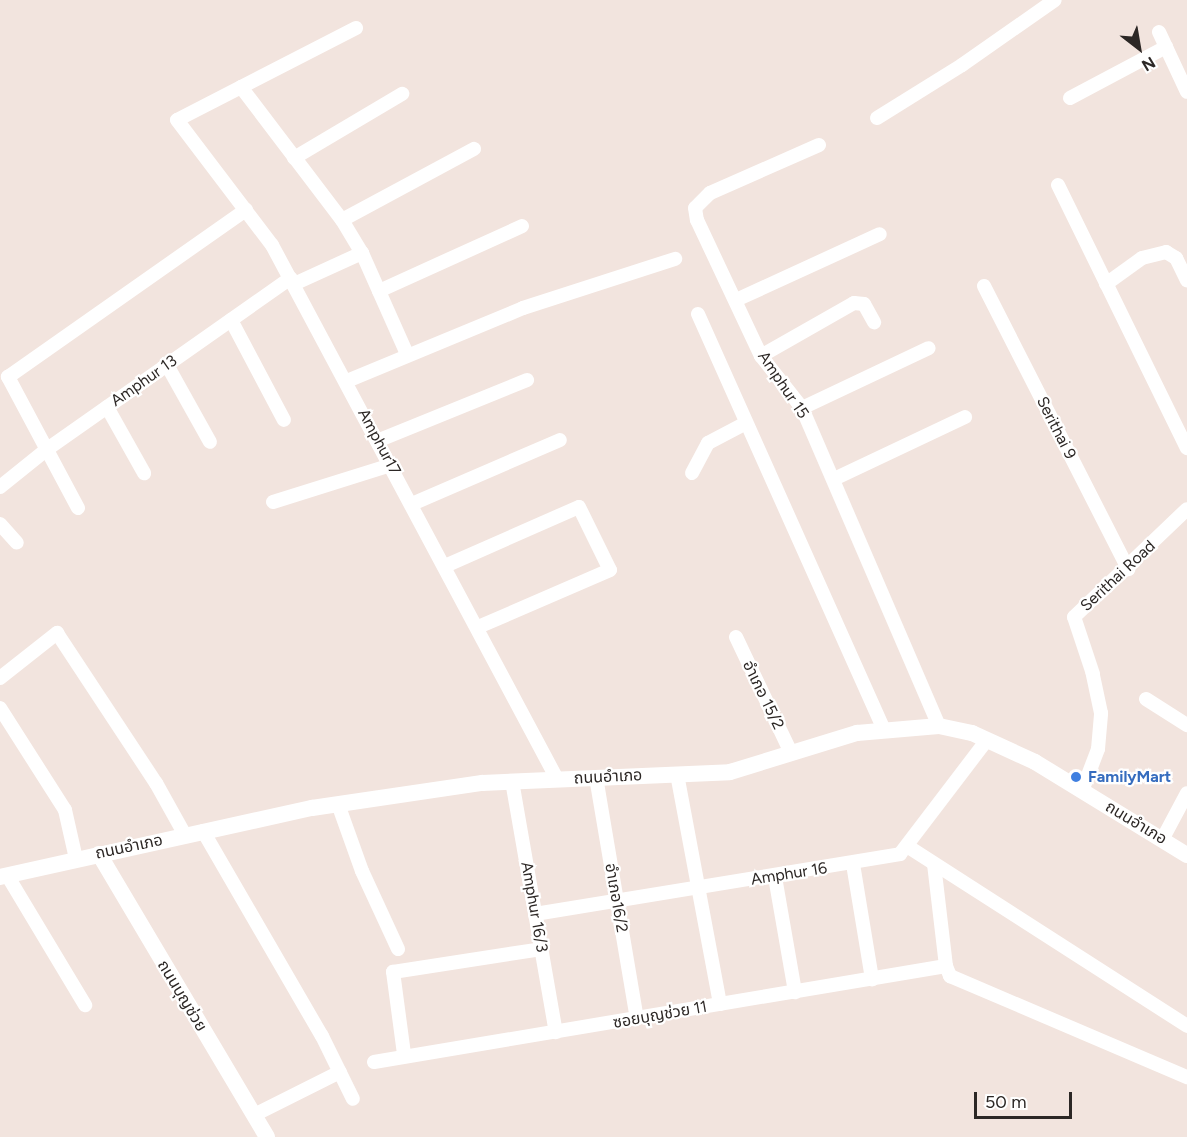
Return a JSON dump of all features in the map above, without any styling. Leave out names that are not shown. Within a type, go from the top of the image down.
[{"type":"street","points":[[877,118],[963,65],[1055,0]]},
{"type":"street","points":[[356,28],[241,87],[342,220],[362,253],[407,354]]},
{"type":"street","points":[[1159,32],[1187,92]]},
{"type":"street","points":[[1070,98],[1166,47]]},
{"type":"street","name":"Amphur17","points":[[241,87],[177,120],[246,210],[292,281],[347,381],[376,441],[446,566],[557,779]]},
{"type":"street","points":[[294,158],[402,94]]},
{"type":"street","name":"Amphur 15","points":[[819,145],[699,200],[697,220],[761,356],[802,408],[939,726]]},
{"type":"street","points":[[342,220],[474,149]]},
{"type":"street","points":[[1058,185],[1187,448]]},
{"type":"street","points":[[78,508],[8,377],[246,210]]},
{"type":"street","points":[[379,291],[522,226]]},
{"type":"street","points":[[735,300],[880,234]]},
{"type":"street","points":[[1106,284],[1142,258],[1166,252],[1176,258],[1187,281]]},
{"type":"street","name":"Amphur 13","points":[[0,487],[46,450],[231,320],[292,281],[362,253]]},
{"type":"street","points":[[347,381],[407,354],[523,308],[675,259]]},
{"type":"street","name":"Serithai 9","points":[[984,286],[1128,569]]},
{"type":"street","points":[[761,356],[854,303],[864,304],[874,322]]},
{"type":"street","points":[[698,314],[884,730]]},
{"type":"street","points":[[231,320],[284,420]]},
{"type":"street","points":[[802,408],[929,348]]},
{"type":"street","points":[[167,364],[210,442]]},
{"type":"street","points":[[376,441],[527,380]]},
{"type":"street","points":[[107,407],[144,473]]},
{"type":"street","points":[[834,478],[965,417]]},
{"type":"street","points":[[692,473],[708,443],[746,423]]},
{"type":"street","points":[[412,504],[560,440]]},
{"type":"street","points":[[273,502],[391,465]]},
{"type":"street","points":[[446,566],[579,507],[610,570],[478,627]]},
{"type":"street","name":"Serithai Road","points":[[1082,791],[1098,749],[1101,713],[1093,674],[1074,617],[1128,569],[1187,509]]},
{"type":"street","points":[[0,524],[17,543]]},
{"type":"street","points":[[0,678],[57,633],[156,783],[185,835]]},
{"type":"street","name":"อำเภอ 15/2","points":[[736,637],[791,753]]},
{"type":"street","points":[[1146,699],[1187,725]]},
{"type":"street","points":[[0,708],[65,810],[76,859]]},
{"type":"street","name":"ถนนอำเภอ","points":[[3,876],[203,831],[338,804],[512,781],[730,772],[857,733],[939,726],[987,740],[1035,762],[1187,855]]},
{"type":"street","name":"Amphur 16","points":[[535,914],[775,877],[900,854],[987,740]]},
{"type":"street","points":[[677,774],[720,1005]]},
{"type":"street","name":"อำเภอ16/2","points":[[596,777],[637,1019]]},
{"type":"street","name":"Amphur 16/3","points":[[512,781],[556,1032]]},
{"type":"street","points":[[1162,840],[1187,793]]},
{"type":"street","points":[[338,804],[362,871],[398,949]]},
{"type":"street","points":[[203,831],[340,1072],[353,1099]]},
{"type":"street","points":[[907,846],[1187,1026]]},
{"type":"street","name":"ถนนบุญช่วย","points":[[99,854],[267,1137]]},
{"type":"street","points":[[853,864],[872,979]]},
{"type":"street","points":[[934,864],[946,966],[950,976],[1187,1077]]},
{"type":"street","points":[[3,876],[85,1005]]},
{"type":"street","points":[[775,877],[795,992]]},
{"type":"street","points":[[404,1054],[393,972],[542,949]]},
{"type":"street","name":"ซอยบุญช่วย 11","points":[[375,1062],[404,1054],[637,1019],[946,966]]},
{"type":"street","points":[[254,1115],[340,1072]]},
{"type":"place","name":"FamilyMart","points":[[1076,777]]}]
